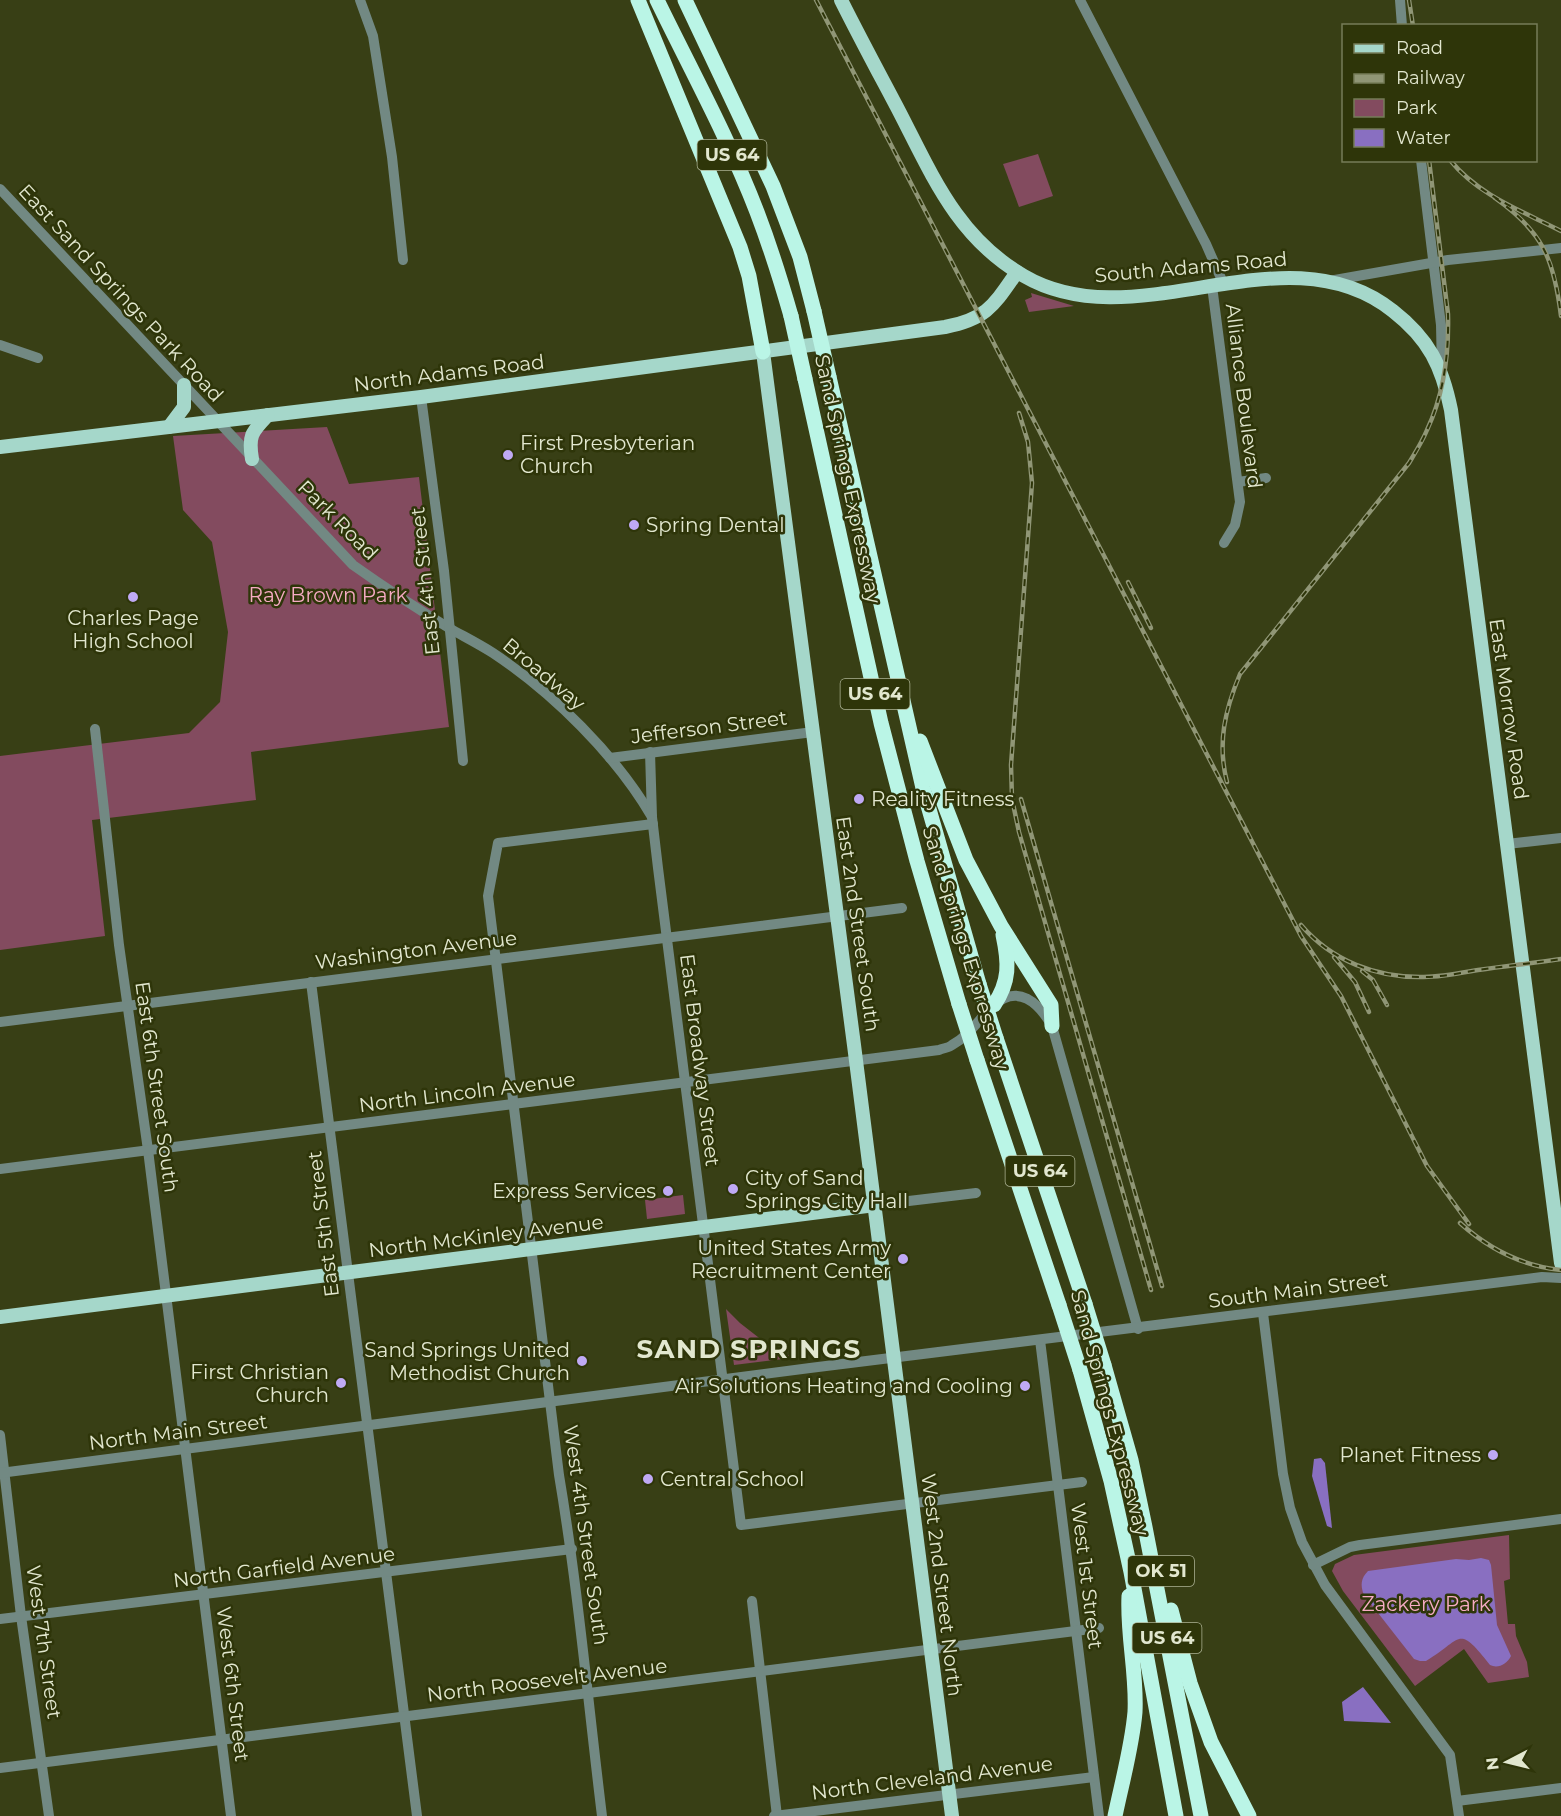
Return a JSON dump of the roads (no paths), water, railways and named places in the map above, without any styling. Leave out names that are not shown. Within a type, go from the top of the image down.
[{"type":"highway","points":[[638,0],[740,248],[749,276],[763,352]]},
{"type":"highway","name":"Sand Springs Expressway","points":[[657,0],[757,211],[791,316],[884,733],[917,861],[959,1004],[1080,1370],[1111,1481],[1131,1572],[1176,1816]]},
{"type":"highway","name":"Sand Springs Expressway","points":[[685,0],[773,186],[800,257],[923,788],[979,984],[1104,1365],[1131,1460],[1201,1816]]},
{"type":"highway","points":[[898,685],[958,841],[1001,926],[1051,1005],[1052,1026]]},
{"type":"highway","points":[[994,1005],[1002,993],[1007,972],[1006,950],[1001,926]]},
{"type":"highway","name":"OK 51","points":[[1131,1460],[1190,1683],[1211,1742],[1249,1816]]},
{"type":"highway","name":"OK 51","points":[[1115,1816],[1135,1712],[1128,1618],[1131,1572]]},
{"type":"main road","name":"South Adams Road","points":[[841,0],[951,208],[982,246],[1002,263],[1033,281],[1056,289],[1088,295],[1132,296],[1286,278],[1329,281],[1385,304],[1409,324],[1433,354],[1442,374]]},
{"type":"main road","name":"North Adams Road","points":[[0,447],[421,397],[959,325],[975,319],[993,306],[1017,272]]},
{"type":"main road","name":"East 2nd Street South","points":[[763,352],[894,1359]]},
{"type":"main road","name":"East Morrow Road","points":[[1442,374],[1450,410],[1561,1263]]},
{"type":"main road","points":[[169,427],[184,406],[184,385]]},
{"type":"main road","points":[[252,459],[249,444],[251,435],[268,415]]},
{"type":"main road","name":"North McKinley Avenue","points":[[0,1317],[874,1205]]},
{"type":"main road","name":"West 2nd Street North","points":[[894,1359],[952,1816]]},
{"type":"street","name":"Alliance Boulevard","points":[[1080,0],[1206,244],[1218,285],[1240,502],[1239,513],[1224,543]]},
{"type":"street","points":[[1400,0],[1402,24]]},
{"type":"street","points":[[361,1],[374,36],[392,157],[403,260]]},
{"type":"street","name":"East Morrow Road","points":[[1421,162],[1441,325],[1442,374]]},
{"type":"street","name":"East Sand Springs Park Road","points":[[0,189],[216,421]]},
{"type":"street","name":"South Adams Road","points":[[1329,281],[1433,263],[1561,248]]},
{"type":"street","points":[[0,345],[38,358]]},
{"type":"street","name":"East 4th Street","points":[[421,397],[444,571],[462,761]]},
{"type":"street","name":"Park Road","points":[[216,421],[353,565],[448,628]]},
{"type":"street","points":[[1238,482],[1266,478]]},
{"type":"street","name":"Broadway","points":[[448,628],[492,652],[517,670],[567,714],[610,758]]},
{"type":"street","name":"East 6th Street South","points":[[96,729],[109,863],[148,1150],[185,1450]]},
{"type":"street","name":"Jefferson Street","points":[[610,758],[813,732]]},
{"type":"street","points":[[550,1402],[488,896],[498,843],[652,821],[650,752]]},
{"type":"street","name":"East Broadway Street","points":[[610,758],[634,788],[652,821],[741,1525],[912,1504]]},
{"type":"street","points":[[1507,844],[1561,838]]},
{"type":"street","name":"Washington Avenue","points":[[0,1022],[902,908]]},
{"type":"street","name":"East 5th Street","points":[[311,982],[417,1816]]},
{"type":"street","points":[[994,1005],[1013,997],[1029,999],[1044,1011],[1052,1026],[1138,1329]]},
{"type":"street","name":"North Lincoln Avenue","points":[[0,1169],[939,1050],[952,1046],[961,1039],[994,1005]]},
{"type":"street","name":"North McKinley Avenue","points":[[874,1205],[976,1192]]},
{"type":"street","name":"South Main Street","points":[[1040,1340],[1542,1277],[1561,1278]]},
{"type":"street","points":[[1263,1313],[1286,1490],[1295,1522],[1325,1585],[1450,1755],[1459,1816]]},
{"type":"street","name":"North Main Street","points":[[2,1473],[1040,1340]]},
{"type":"street","name":"West 1st Street","points":[[1040,1340],[1099,1816]]},
{"type":"street","name":"West 4th Street South","points":[[550,1402],[559,1475],[572,1549],[602,1816]]},
{"type":"street","name":"West 7th Street","points":[[0,1435],[2,1473],[49,1816]]},
{"type":"street","name":"West 6th Street","points":[[185,1450],[231,1816]]},
{"type":"street","points":[[912,1504],[1082,1482]]},
{"type":"street","points":[[1314,1565],[1350,1547],[1360,1545],[1561,1519]]},
{"type":"street","name":"North Garfield Avenue","points":[[0,1619],[203,1596],[572,1549]]},
{"type":"street","points":[[752,1601],[776,1816]]},
{"type":"street","name":"North Roosevelt Avenue","points":[[0,1768],[1099,1628]]},
{"type":"street","name":"North Cleveland Avenue","points":[[776,1816],[1094,1776]]},
{"type":"street","points":[[1457,1802],[1561,1788]]},
{"type":"water","points":[[1321,1458],[1325,1463],[1332,1528],[1327,1526],[1312,1476],[1314,1459]]},
{"type":"water","points":[[1456,1559],[1489,1560],[1491,1565],[1497,1625],[1511,1656],[1499,1666],[1490,1665],[1465,1639],[1454,1642],[1426,1661],[1414,1659],[1364,1595],[1363,1579],[1368,1571]]},
{"type":"water","points":[[1363,1687],[1391,1723],[1344,1721],[1342,1702]]},
{"type":"railway","points":[[816,0],[1301,936],[1341,996],[1427,1166],[1469,1224]]},
{"type":"railway","points":[[1409,0],[1413,24]]},
{"type":"railway","points":[[1227,782],[1223,754],[1224,727],[1240,674],[1409,463],[1425,434],[1438,402],[1448,344],[1448,314],[1429,162]]},
{"type":"railway","points":[[1452,162],[1487,193],[1561,231]]},
{"type":"railway","points":[[1495,198],[1525,223],[1543,248],[1554,278],[1561,316]]},
{"type":"railway","points":[[1019,413],[1028,442],[1032,483],[1011,765],[1012,799],[1019,832],[1151,1290]]},
{"type":"railway","points":[[1128,582],[1151,628]]},
{"type":"railway","points":[[1021,799],[1162,1286]]},
{"type":"railway","points":[[1301,925],[1313,938],[1341,958],[1372,970],[1406,977],[1438,976],[1561,959]]},
{"type":"railway","points":[[1334,957],[1355,982],[1369,1012]]},
{"type":"railway","points":[[1362,971],[1373,980],[1387,1005]]},
{"type":"railway","points":[[1460,1223],[1483,1241],[1507,1255],[1533,1265],[1561,1270]]},
{"type":"place","name":"First Presbyterian Church","points":[[508,455]]},
{"type":"place","name":"Spring Dental","points":[[634,525]]},
{"type":"place","name":"Charles Page High School","points":[[133,597]]},
{"type":"place","name":"Reality Fitness","points":[[859,799]]},
{"type":"place","name":"City of Sand Springs City Hall","points":[[733,1189]]},
{"type":"place","name":"Express Services","points":[[668,1191]]},
{"type":"place","name":"United States Army Recruitment Center","points":[[903,1259]]},
{"type":"place","name":"Sand Springs United Methodist Church","points":[[582,1361]]},
{"type":"place","name":"First Christian Church","points":[[341,1383]]},
{"type":"place","name":"Air Solutions Heating and Cooling","points":[[1025,1386]]},
{"type":"place","name":"Planet Fitness","points":[[1493,1455]]},
{"type":"place","name":"Central School","points":[[648,1479]]},
{"type":"district","name":"SAND SPRINGS","points":[[749,1349]]},
{"type":"park label","name":"Ray Brown Park","points":[[328,595]]},
{"type":"park label","name":"Zackery Park","points":[[1426,1604]]}]
